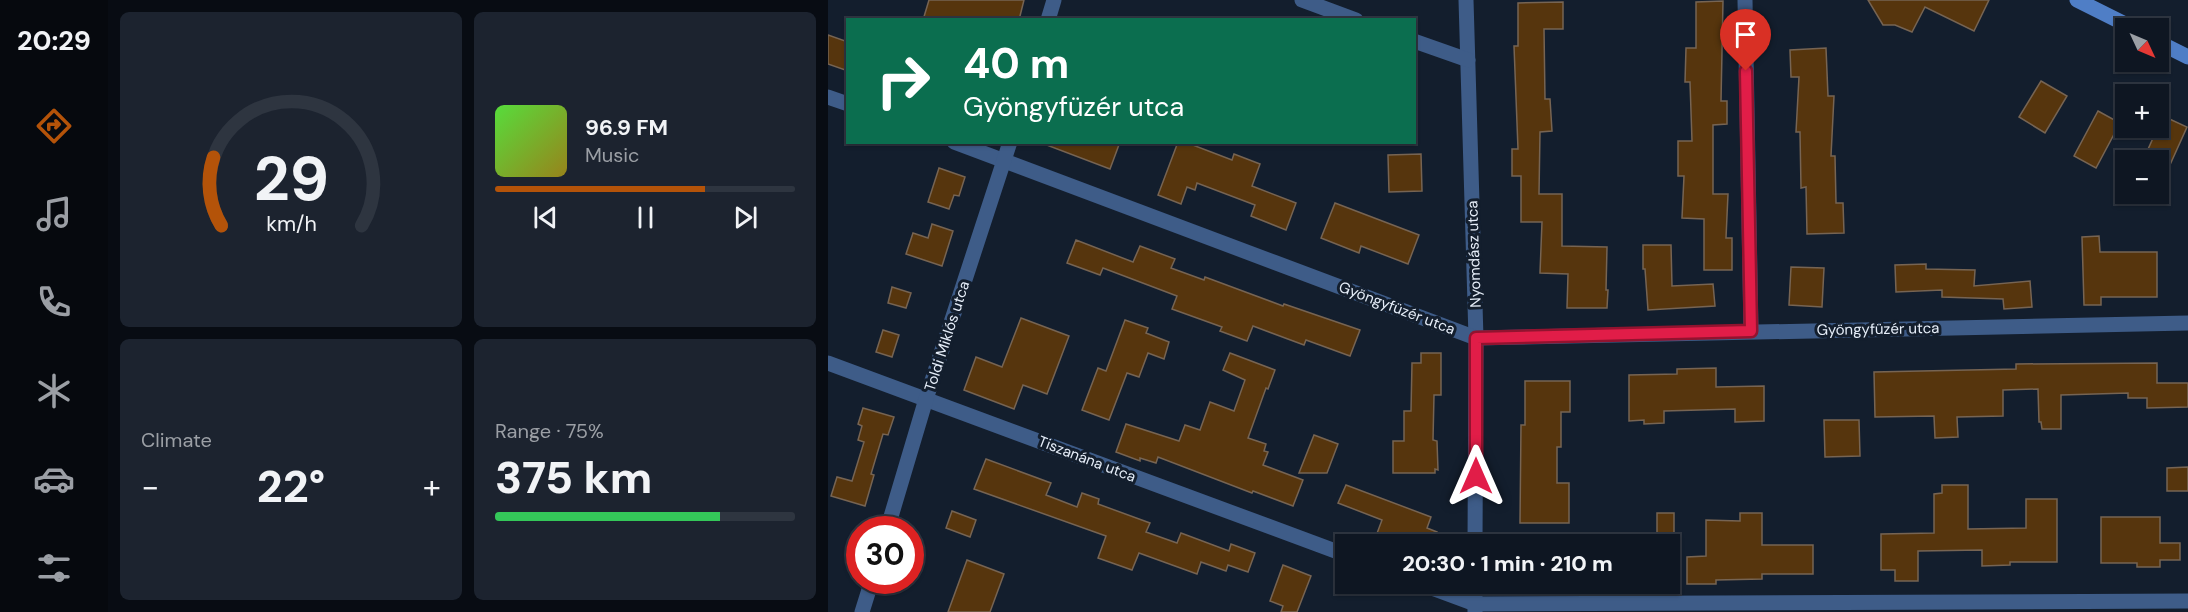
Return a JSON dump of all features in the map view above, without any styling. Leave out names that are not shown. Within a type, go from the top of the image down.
[{"type":"main road","points":[[2077,0],[2115,19]]},
{"type":"main road","points":[[2169,48],[2188,57]]},
{"type":"street","points":[[1049,18],[1054,0]]},
{"type":"street","points":[[1302,0],[1351,18]]},
{"type":"street","name":"Nyomdász utca","points":[[1466,0],[1476,338],[1475,534]]},
{"type":"street","points":[[1745,0],[1751,331]]},
{"type":"street","points":[[1416,42],[1468,60]]},
{"type":"street","points":[[828,97],[846,103]]},
{"type":"street","name":"Gyöngyfüzér utca","points":[[960,144],[1476,338],[2188,322]]},
{"type":"street","name":"Toldi Miklós utca","points":[[891,516],[926,399],[1009,144]]},
{"type":"street","name":"Tiszanána utca","points":[[828,363],[1335,551]]},
{"type":"street","points":[[862,612],[868,594]]},
{"type":"street","points":[[1444,594],[1475,608],[2188,601]]},
{"type":"building","points":[[929,0],[1024,0],[1020,18],[924,18]]},
{"type":"building","points":[[1868,0],[1989,0],[1974,31],[1925,7],[1912,32],[1895,25],[1883,25]]},
{"type":"building","points":[[1723,1],[1721,101],[1727,101],[1727,124],[1713,125],[1713,194],[1728,194],[1726,238],[1732,238],[1732,270],[1704,270],[1704,219],[1682,218],[1684,176],[1678,176],[1678,141],[1692,141],[1690,82],[1685,82],[1686,48],[1696,48],[1696,2]]},
{"type":"building","points":[[1563,2],[1563,29],[1544,29],[1545,99],[1550,99],[1552,131],[1540,132],[1539,194],[1562,194],[1562,246],[1607,247],[1607,308],[1567,308],[1568,274],[1540,273],[1542,222],[1521,222],[1521,176],[1512,176],[1512,149],[1518,149],[1514,46],[1518,46],[1518,3]]},
{"type":"building","points":[[828,35],[846,41],[846,70],[828,64]]},
{"type":"building","points":[[1826,48],[1828,96],[1834,96],[1831,156],[1835,156],[1836,203],[1843,203],[1844,233],[1807,234],[1806,187],[1801,188],[1800,132],[1796,132],[1799,77],[1791,77],[1790,50]]},
{"type":"building","points":[[2041,81],[2067,96],[2045,133],[2019,117]]},
{"type":"building","points":[[2098,111],[2115,120],[2115,132],[2096,168],[2074,156]]},
{"type":"building","points":[[2169,119],[2187,127],[2169,167],[2169,150],[2148,150],[2153,138],[2169,138]]},
{"type":"building","points":[[1044,144],[1119,144],[1110,169]]},
{"type":"building","points":[[1177,144],[1190,144],[1232,160],[1234,154],[1260,164],[1252,186],[1296,203],[1286,230],[1251,216],[1255,205],[1197,183],[1195,190],[1187,187],[1181,204],[1158,195]]},
{"type":"building","points":[[1421,154],[1422,191],[1389,192],[1388,155]]},
{"type":"building","points":[[939,168],[965,177],[959,196],[954,195],[949,209],[928,202]]},
{"type":"building","points":[[1335,203],[1419,235],[1408,264],[1361,246],[1359,253],[1321,238]]},
{"type":"building","points":[[932,224],[953,231],[942,266],[906,254],[913,233],[928,238]]},
{"type":"building","points":[[2099,236],[2100,252],[2157,252],[2157,297],[2101,297],[2101,305],[2084,305],[2082,237]]},
{"type":"building","points":[[1076,240],[1133,262],[1140,246],[1175,259],[1171,268],[1204,280],[1205,277],[1283,306],[1284,304],[1360,330],[1350,356],[1306,340],[1304,345],[1253,326],[1247,341],[1220,331],[1222,327],[1172,309],[1177,296],[1103,268],[1100,275],[1067,263]]},
{"type":"building","points":[[1643,245],[1671,245],[1672,286],[1713,284],[1715,306],[1648,310],[1645,269],[1643,269]]},
{"type":"building","points":[[1926,264],[1926,269],[1975,270],[1974,286],[2030,281],[2032,307],[2004,309],[2003,299],[1942,297],[1942,290],[1896,292],[1895,265]]},
{"type":"building","points":[[1791,267],[1824,268],[1822,307],[1789,305]]},
{"type":"building","points":[[892,287],[911,293],[906,308],[888,303]]},
{"type":"building","points":[[1021,318],[1069,336],[1047,394],[1023,385],[1014,409],[964,390],[976,357],[1002,367]]},
{"type":"building","points":[[1125,320],[1148,328],[1146,333],[1169,342],[1164,359],[1148,353],[1139,377],[1127,373],[1109,420],[1082,410],[1098,368],[1106,371]]},
{"type":"building","points":[[883,330],[899,335],[892,357],[876,352]]},
{"type":"building","points":[[1230,353],[1275,370],[1248,438],[1266,444],[1264,451],[1268,452],[1263,465],[1303,480],[1293,506],[1158,457],[1156,463],[1140,458],[1140,461],[1116,452],[1126,424],[1179,441],[1185,425],[1200,430],[1210,402],[1234,411],[1245,380],[1223,370]]},
{"type":"building","points":[[1421,353],[1441,353],[1441,395],[1434,395],[1433,440],[1437,441],[1438,470],[1435,469],[1435,473],[1393,473],[1393,441],[1404,441],[1404,411],[1411,411],[1412,363],[1421,363]]},
{"type":"building","points":[[2157,363],[2157,383],[2188,383],[2188,407],[2147,408],[2147,398],[2128,398],[2128,393],[2061,395],[2061,429],[2042,429],[2041,422],[2039,422],[2038,389],[2003,390],[2003,416],[1957,417],[1958,437],[1935,438],[1934,416],[1875,417],[1874,372],[2016,369],[2016,364]]},
{"type":"building","points":[[1716,368],[1716,387],[1764,386],[1764,421],[1735,422],[1735,409],[1664,411],[1664,423],[1644,424],[1644,420],[1629,421],[1629,375],[1677,374],[1677,369]]},
{"type":"building","points":[[1525,381],[1570,381],[1570,412],[1561,412],[1561,447],[1557,447],[1557,483],[1569,483],[1569,523],[1520,523],[1521,425],[1525,425]]},
{"type":"building","points":[[863,408],[894,417],[888,435],[883,434],[871,474],[874,475],[865,506],[831,496],[837,477],[852,481],[864,442],[858,440],[862,426],[858,424]]},
{"type":"building","points":[[1824,420],[1859,420],[1860,456],[1825,457]]},
{"type":"building","points":[[1314,435],[1338,444],[1327,473],[1299,473]]},
{"type":"building","points":[[986,459],[1051,483],[1046,495],[1077,507],[1082,493],[1099,499],[1098,504],[1150,523],[1146,532],[1177,543],[1181,533],[1229,551],[1231,544],[1255,553],[1248,572],[1228,565],[1226,571],[1201,562],[1197,574],[1139,553],[1132,570],[1098,558],[1106,536],[974,489]]},
{"type":"building","points":[[2188,467],[2188,491],[2167,491],[2167,468]]},
{"type":"building","points":[[1346,485],[1431,517],[1427,528],[1437,532],[1436,534],[1377,534],[1382,520],[1338,503]]},
{"type":"building","points":[[1942,485],[1968,485],[1968,529],[2026,528],[2026,499],[2057,499],[2057,562],[2010,562],[2010,565],[1982,566],[1982,550],[1918,551],[1918,581],[1895,581],[1895,570],[1881,570],[1881,534],[1934,533],[1934,494],[1942,493]]},
{"type":"building","points":[[952,511],[976,520],[970,537],[946,528]]},
{"type":"building","points":[[1657,513],[1674,513],[1674,534],[1657,534]]},
{"type":"building","points":[[1740,513],[1762,513],[1762,545],[1813,545],[1813,574],[1762,574],[1762,579],[1716,580],[1716,584],[1687,584],[1687,557],[1706,556],[1706,520],[1740,521]]},
{"type":"building","points":[[2101,517],[2160,517],[2160,543],[2180,543],[2180,560],[2160,560],[2160,567],[2137,567],[2137,563],[2101,563]]},
{"type":"building","points":[[967,560],[1004,574],[990,612],[948,612]]},
{"type":"building","points":[[1283,565],[1311,576],[1297,612],[1281,612],[1283,606],[1270,601]]},
{"type":"route","points":[[1476,476],[1476,338],[1751,331],[1746,71]]}]
